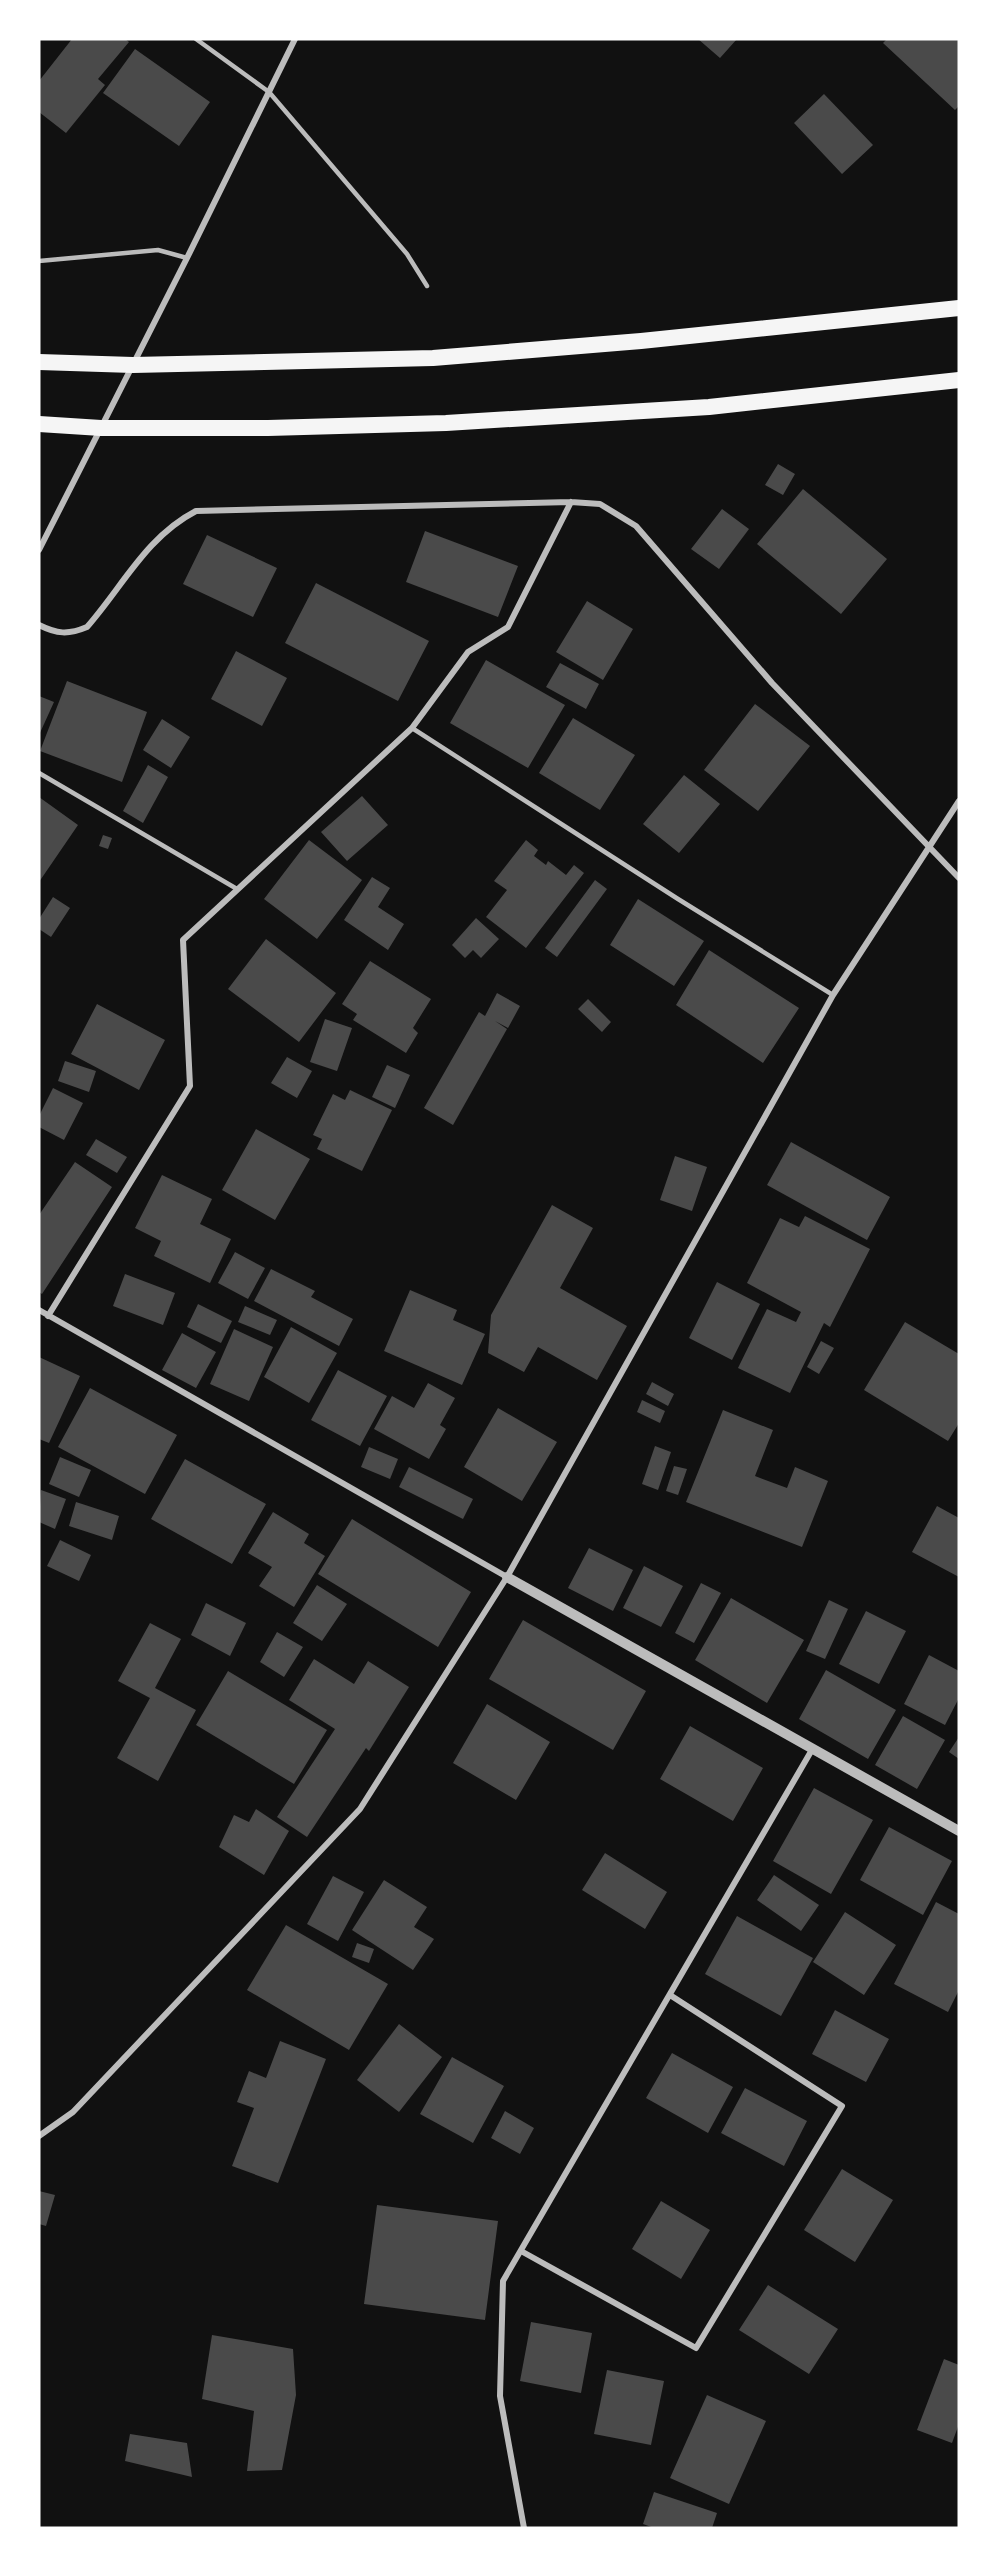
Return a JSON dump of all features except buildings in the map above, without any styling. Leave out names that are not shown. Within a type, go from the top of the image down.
[{"type":"highway","points":[[39,362],[133,365],[433,358],[959,308]]},
{"type":"highway","points":[[39,424],[101,428],[268,428],[446,423],[709,407],[959,380]]},
{"type":"street","points":[[39,550],[188,258],[295,39]]},
{"type":"street","points":[[48,1316],[190,1086],[183,940],[412,728],[468,652],[508,627],[571,502]]},
{"type":"street","points":[[39,625],[53,631],[70,634],[87,627],[156,538],[177,520],[196,511],[571,502],[600,504],[636,526],[772,683],[930,845],[959,878]]},
{"type":"street","points":[[39,2136],[73,2112],[360,1809],[507,1577],[834,995],[959,801]]},
{"type":"street","points":[[39,1310],[959,1831]]},
{"type":"street","points":[[524,2528],[500,2396],[503,2281],[813,1748]]},
{"type":"street","points":[[521,2251],[696,2348],[842,2106],[669,1995]]},
{"type":"lane","points":[[196,39],[269,92],[407,254],[427,286]]},
{"type":"lane","points":[[39,261],[158,249],[188,258]]},
{"type":"lane","points":[[412,728],[678,899],[834,995]]},
{"type":"lane","points":[[39,773],[237,889]]}]
